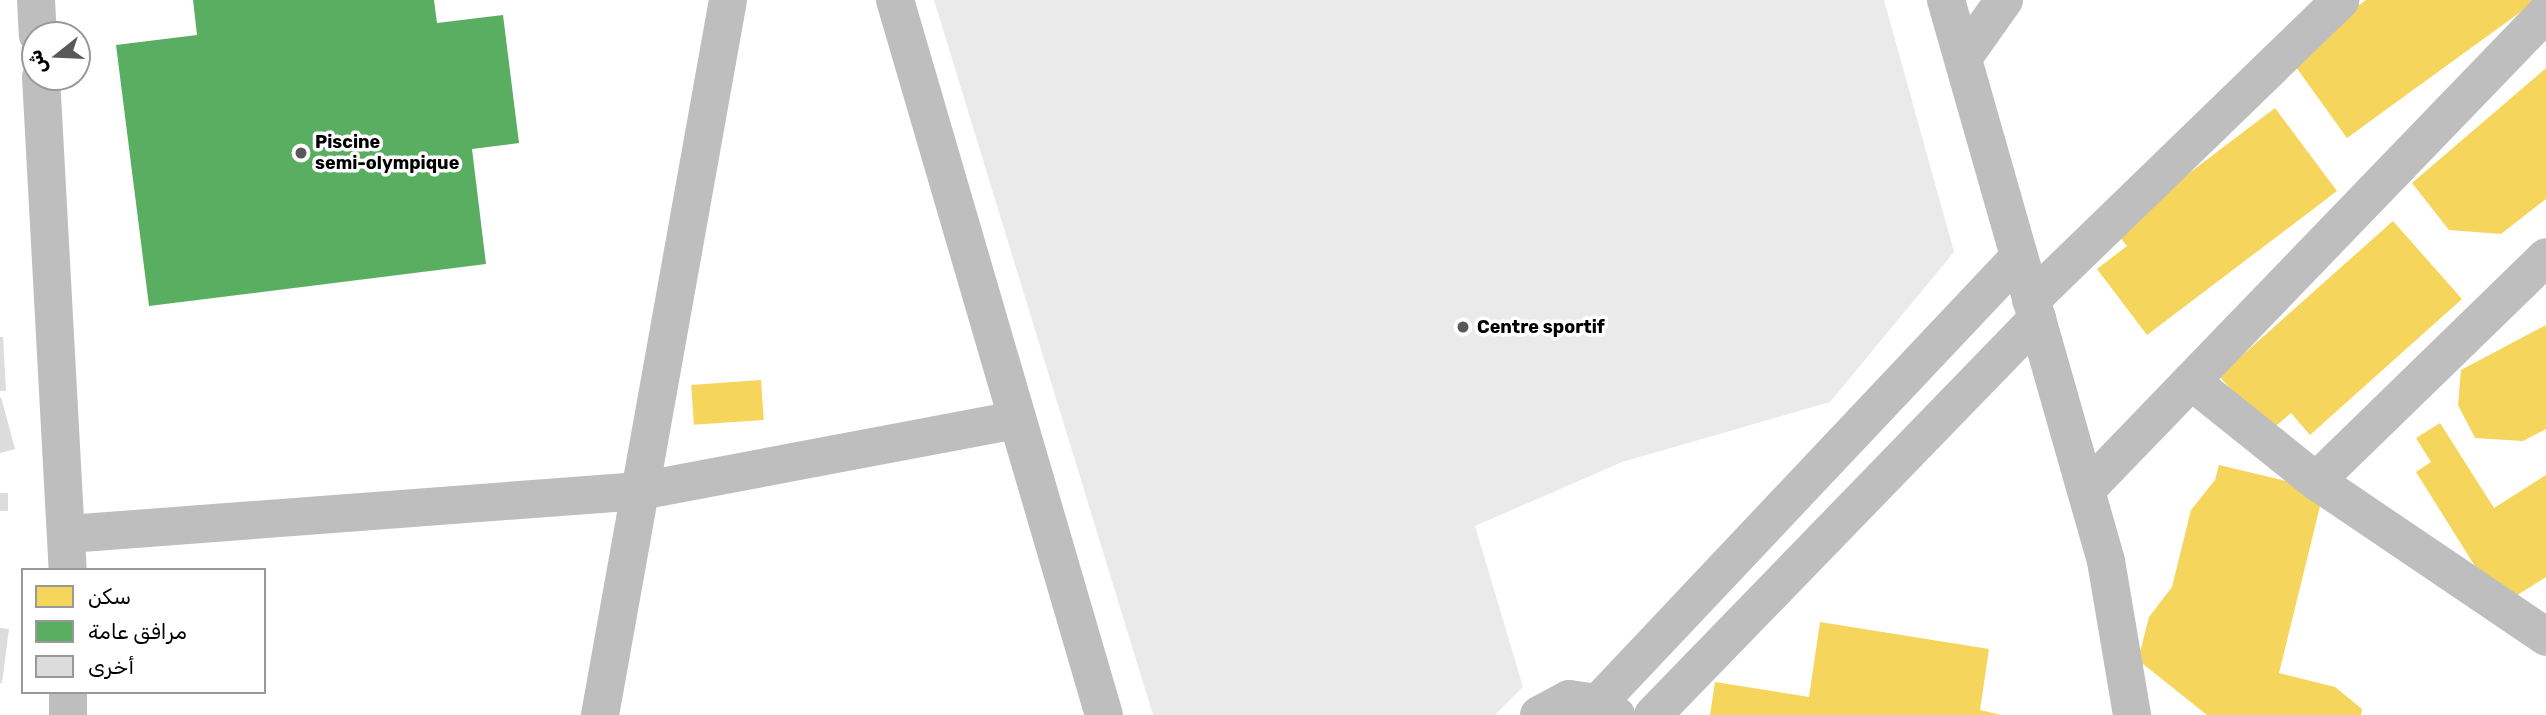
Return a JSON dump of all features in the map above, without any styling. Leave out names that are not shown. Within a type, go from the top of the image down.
[{"type":"street","points":[[36,0],[37,21]]},
{"type":"street","points":[[600,715],[728,0]]},
{"type":"street","points":[[895,0],[1014,420],[1104,715]]},
{"type":"street","points":[[1946,0],[2087,489],[2132,715]]},
{"type":"street","points":[[1963,58],[2004,0]]},
{"type":"street","points":[[1653,715],[2034,309],[2341,0]]},
{"type":"street","points":[[2087,489],[2546,13]]},
{"type":"street","points":[[42,91],[68,552],[640,491],[1014,420]]},
{"type":"street","points":[[1539,715],[1569,699],[1607,709],[2019,257]]},
{"type":"street","points":[[2316,481],[2546,257]]},
{"type":"street","points":[[2191,381],[2316,481],[2546,637]]},
{"type":"street","points":[[68,694],[68,715]]},
{"type":"shaded area","name":"Centre sportif","points":[[934,0],[1884,0],[1954,252],[1830,402],[1622,462],[1475,526],[1523,687],[1495,715],[1153,715]]},
{"type":"building: سكن","points":[[2366,0],[2537,0],[2347,138],[2288,56]]},
{"type":"building: سكن","points":[[2546,68],[2546,199],[2501,234],[2449,230],[2412,183]]},
{"type":"building: سكن","points":[[2275,108],[2337,191],[2147,335],[2097,269],[2127,246],[2114,230]]},
{"type":"building: سكن","points":[[2393,221],[2462,299],[2310,435],[2291,413],[2269,432],[2219,376]]},
{"type":"building: سكن","points":[[2546,325],[2546,429],[2523,441],[2475,438],[2458,405],[2461,370]]},
{"type":"building: سكن","points":[[761,380],[764,420],[694,425],[691,385]]},
{"type":"building: سكن","points":[[2440,423],[2494,508],[2546,475],[2546,577],[2500,606],[2416,472],[2431,462],[2416,438]]},
{"type":"building: سكن","points":[[2219,465],[2324,490],[2279,673],[2335,687],[2362,709],[2361,715],[2207,715],[2138,660],[2149,617],[2172,587],[2191,510],[2215,480]]},
{"type":"building: سكن","points":[[1820,622],[1989,649],[1980,710],[2001,715],[1710,715],[1715,682],[1809,697]]},
{"type":"building: مرافق عامة","points":[[193,0],[434,0],[437,23],[503,15],[519,143],[472,149],[486,264],[149,306],[116,45],[197,35]]},
{"type":"building: أخرى","points":[[0,337],[3,337],[6,391],[0,391]]},
{"type":"building: أخرى","points":[[0,398],[15,449],[0,453]]},
{"type":"building: أخرى","points":[[0,493],[8,493],[8,511],[0,511]]},
{"type":"building: أخرى","points":[[0,628],[9,629],[2,683],[0,683]]},
{"type":"place","name":"Piscine semi-olympique","points":[[301,153]]},
{"type":"place","name":"Centre sportif","points":[[1463,327]]}]
